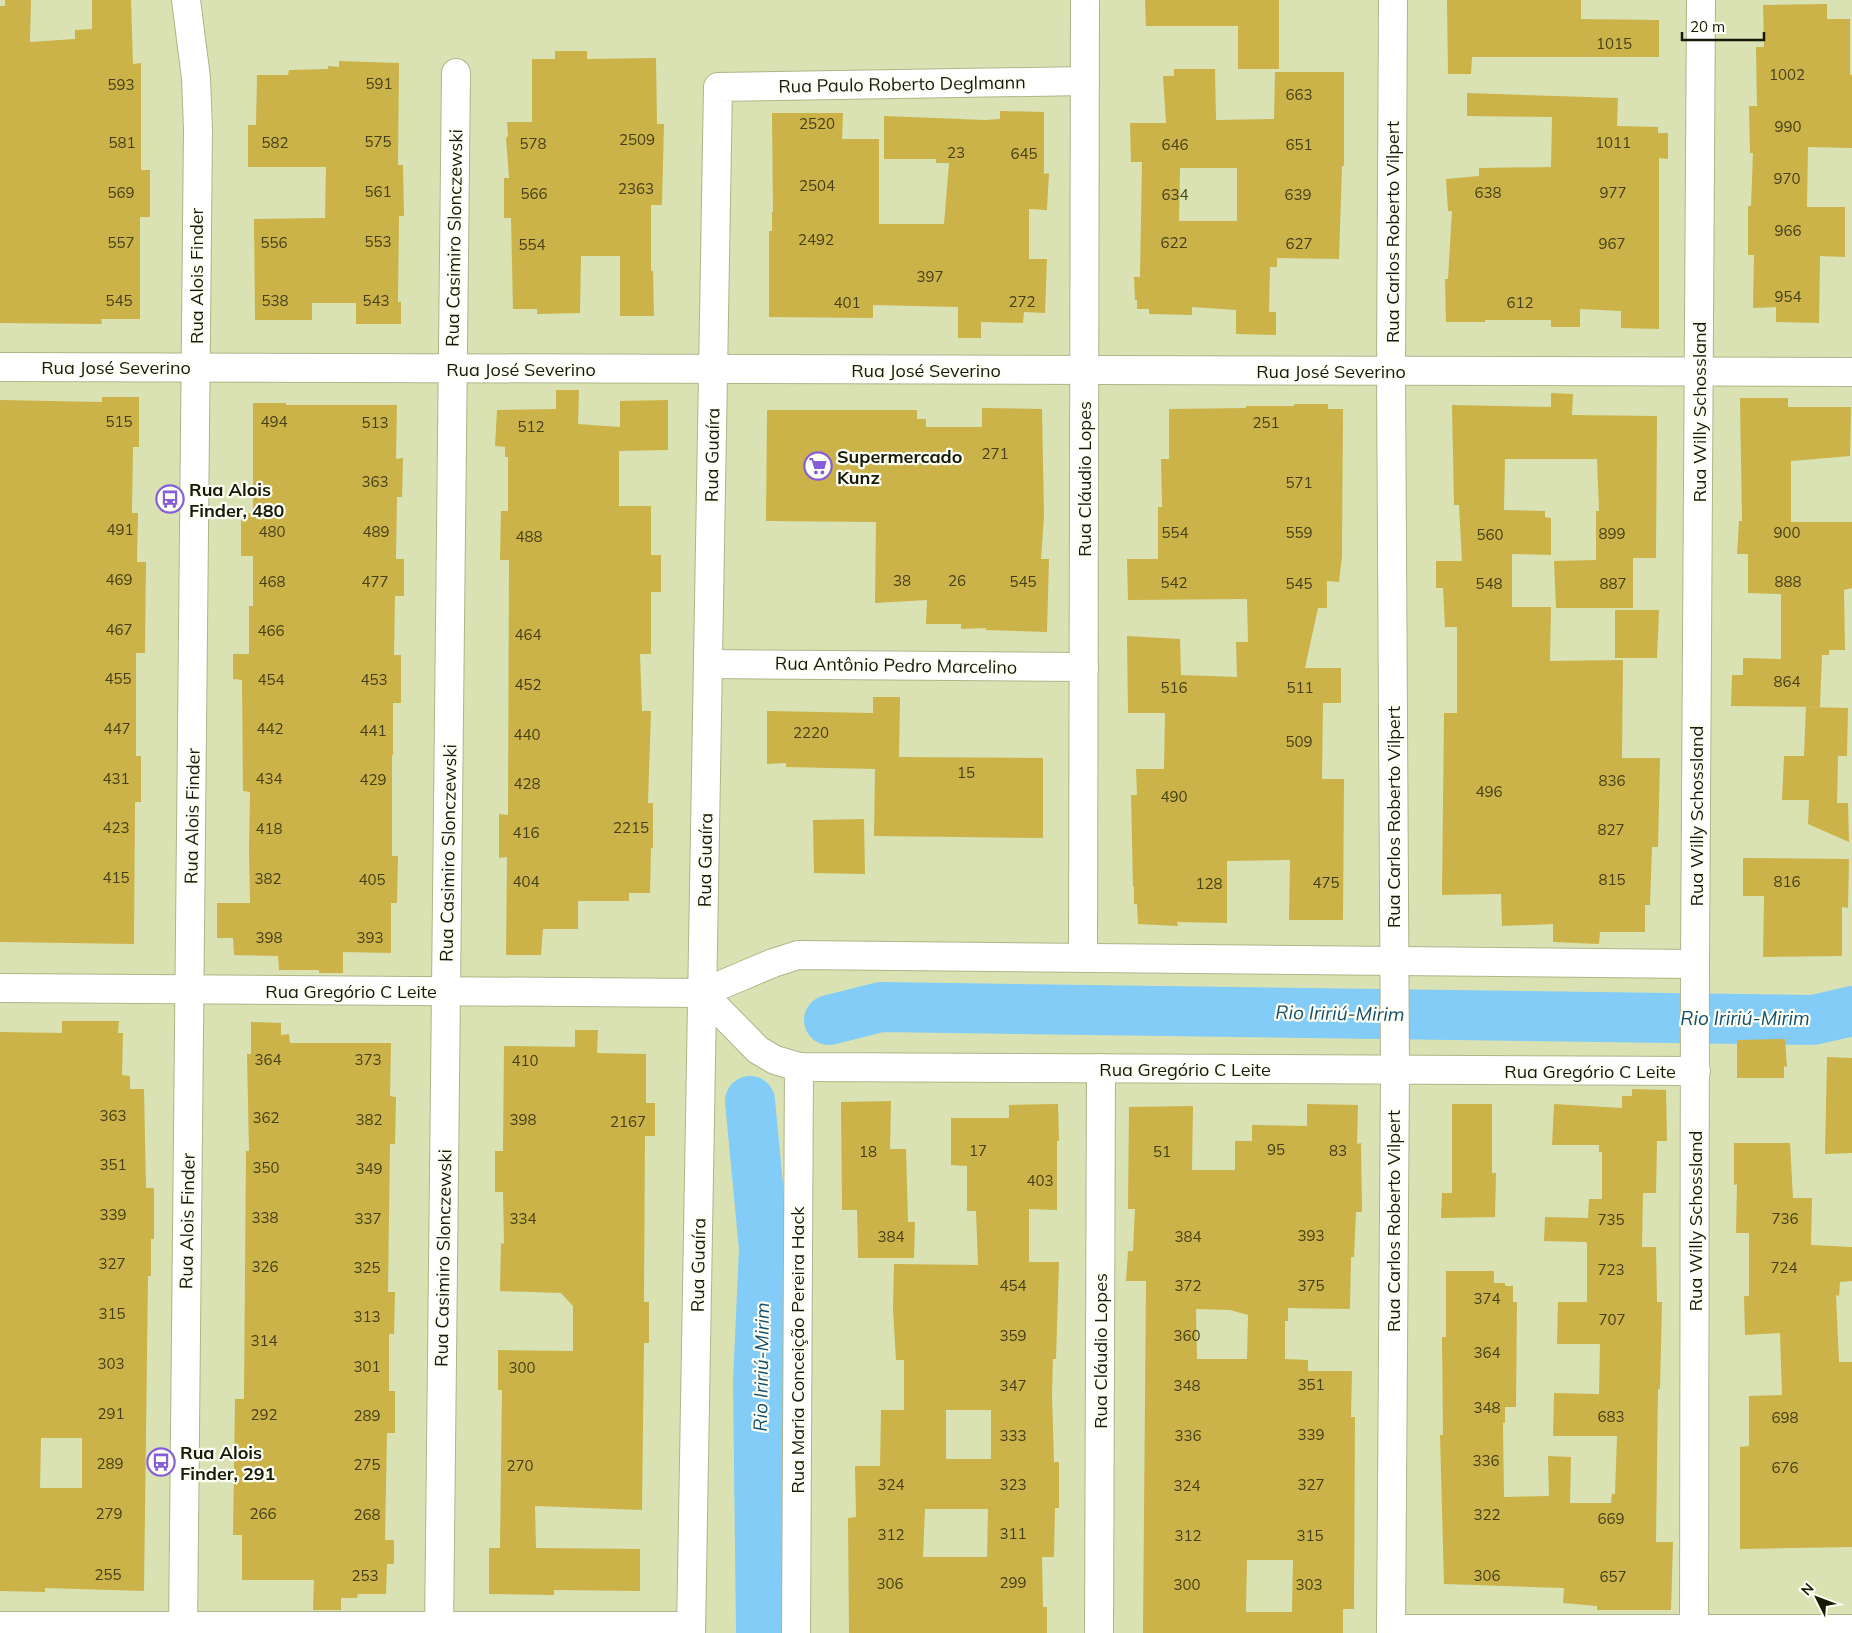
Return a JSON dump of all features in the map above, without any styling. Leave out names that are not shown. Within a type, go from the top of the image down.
[{"type":"street","name":"Rua Alois Finder","points":[[183,1630],[198,130],[196,78],[186,0]]},
{"type":"street","name":"Rua Cláudio Lopes","points":[[1082,958],[1086,0]]},
{"type":"street","name":"Rua Carlos Roberto Vilpert","points":[[1391,1631],[1395,1070],[1391,371],[1394,0]]},
{"type":"street","name":"Rua Willy Schossland","points":[[1694,1631],[1695,977],[1701,0]]},
{"type":"street","name":"Rua Casimiro Slonczewski","points":[[439,1630],[456,73]]},
{"type":"street","name":"Rua Paulo Roberto Deglmann","points":[[718,87],[1085,81]]},
{"type":"street","name":"Rua Guaíra","points":[[691,1629],[718,87]]},
{"type":"street","name":"Rua José Severino","points":[[0,367],[1852,372]]},
{"type":"street","name":"Rua Antônio Pedro Marcelino","points":[[708,664],[1084,667]]},
{"type":"street","name":"Rua Gregório C Leite","points":[[0,988],[702,993],[772,963],[798,955],[1082,958],[1394,972],[1695,977]]},
{"type":"street","name":"Rua Gregório C Leite","points":[[702,993],[758,1050],[775,1060],[799,1067],[1696,1071]]},
{"type":"street","name":"Rua Maria Conceição Pereira Hack","points":[[796,1633],[799,1067]]},
{"type":"street","name":"Rua Cláudio Lopes","points":[[1099,1633],[1101,1068]]},
{"type":"street","points":[[0,1626],[183,1630],[691,1629]]},
{"type":"street","points":[[1391,1631],[1852,1629]]},
{"type":"building","points":[[5,0],[31,0],[30,42],[75,39],[75,30],[92,29],[92,0],[131,0],[133,64],[141,63],[141,170],[150,170],[150,217],[140,217],[140,319],[101,319],[102,324],[0,323],[0,6],[5,6]]},
{"type":"building","points":[[1145,0],[1279,0],[1279,69],[1238,69],[1238,26],[1146,26]]},
{"type":"building","points":[[1447,0],[1581,0],[1581,19],[1659,20],[1659,57],[1472,57],[1471,74],[1448,74]]},
{"type":"building","points":[[1827,4],[1827,19],[1850,19],[1852,148],[1808,147],[1807,207],[1845,207],[1845,257],[1820,256],[1819,323],[1776,322],[1776,307],[1753,308],[1754,255],[1748,255],[1748,206],[1751,206],[1753,153],[1750,153],[1749,106],[1757,106],[1756,47],[1764,47],[1763,5]]},
{"type":"building","points":[[555,51],[587,51],[587,59],[656,58],[657,124],[664,124],[662,205],[651,205],[651,271],[653,271],[654,316],[620,316],[620,256],[581,256],[580,313],[537,314],[537,309],[513,309],[511,218],[504,218],[504,178],[509,178],[506,138],[508,136],[507,122],[532,122],[532,59],[555,59]]},
{"type":"building","points":[[339,61],[399,63],[398,165],[403,165],[404,216],[399,216],[398,302],[401,302],[401,324],[356,324],[356,303],[312,303],[312,320],[255,320],[254,219],[325,218],[326,167],[248,167],[248,125],[256,125],[257,75],[288,75],[289,70],[328,69],[328,66],[339,67]]},
{"type":"building","points":[[1174,69],[1215,69],[1216,120],[1274,119],[1275,72],[1344,72],[1344,166],[1342,166],[1339,259],[1277,258],[1277,267],[1270,267],[1269,312],[1276,312],[1276,335],[1236,334],[1236,310],[1192,307],[1192,315],[1149,314],[1149,309],[1137,309],[1134,277],[1140,277],[1142,162],[1131,162],[1130,123],[1166,123],[1163,76],[1174,76]],"holes":[[[1180,168],[1237,168],[1237,221],[1179,221]]]},
{"type":"building","points":[[1467,93],[1618,98],[1617,126],[1658,127],[1658,133],[1668,133],[1668,159],[1659,158],[1659,329],[1621,328],[1621,311],[1580,309],[1580,327],[1551,327],[1551,320],[1446,322],[1445,279],[1448,279],[1452,211],[1448,211],[1446,179],[1479,176],[1479,168],[1551,167],[1552,117],[1467,116]]},
{"type":"building","points":[[1000,111],[1044,112],[1044,174],[1049,173],[1047,210],[1029,209],[1029,259],[1047,259],[1045,313],[1024,312],[1023,323],[981,322],[981,338],[958,338],[958,307],[873,305],[873,318],[769,317],[769,231],[772,231],[773,212],[772,113],[843,113],[842,139],[879,139],[879,224],[944,224],[949,163],[936,163],[936,159],[884,159],[884,116],[985,120],[1000,119]]},
{"type":"building","points":[[556,390],[579,390],[578,424],[620,427],[620,401],[668,400],[668,450],[619,451],[619,506],[651,506],[651,555],[661,555],[661,592],[651,592],[651,654],[640,654],[642,711],[651,711],[648,803],[653,803],[653,848],[651,848],[650,893],[629,893],[629,901],[578,901],[578,929],[543,929],[541,955],[506,955],[507,857],[499,858],[499,814],[508,815],[509,560],[500,560],[501,511],[508,511],[508,457],[505,457],[505,447],[495,446],[497,410],[556,409]]},
{"type":"building","points":[[1551,393],[1573,394],[1572,415],[1657,416],[1656,558],[1633,558],[1633,608],[1556,608],[1554,561],[1596,560],[1596,511],[1599,511],[1597,459],[1505,459],[1504,510],[1545,511],[1545,517],[1551,518],[1551,555],[1512,554],[1512,607],[1551,607],[1550,661],[1623,660],[1622,758],[1660,758],[1658,847],[1652,847],[1650,905],[1645,905],[1645,932],[1600,932],[1599,944],[1553,942],[1553,924],[1502,926],[1501,894],[1442,895],[1444,713],[1457,713],[1457,627],[1445,627],[1443,588],[1436,588],[1436,561],[1462,561],[1459,505],[1454,505],[1452,405],[1551,407]]},
{"type":"building","points":[[102,397],[139,397],[139,447],[133,447],[132,513],[138,513],[137,562],[146,562],[145,653],[136,653],[136,756],[141,756],[141,802],[135,802],[134,944],[0,942],[0,400],[102,402]]},
{"type":"building","points":[[1740,398],[1788,398],[1788,407],[1851,407],[1850,456],[1791,461],[1791,522],[1852,522],[1852,588],[1844,590],[1845,650],[1829,650],[1829,655],[1822,655],[1820,707],[1731,706],[1732,675],[1743,675],[1743,658],[1781,659],[1781,594],[1748,593],[1748,554],[1737,554],[1739,521],[1742,521]]},
{"type":"building","points":[[253,403],[286,403],[286,405],[397,405],[396,459],[403,458],[402,497],[397,497],[396,559],[404,559],[404,596],[395,596],[394,655],[401,655],[401,703],[393,703],[392,755],[392,856],[398,856],[397,903],[391,903],[391,953],[343,952],[343,973],[319,973],[319,970],[279,970],[278,956],[234,955],[233,938],[217,938],[217,903],[250,903],[250,792],[243,791],[242,680],[233,679],[233,654],[249,654],[249,606],[253,606],[253,556],[241,556],[241,513],[253,513]]},
{"type":"building","points":[[1294,404],[1328,404],[1328,409],[1343,409],[1342,556],[1339,582],[1327,581],[1327,608],[1318,608],[1305,668],[1341,668],[1341,703],[1323,703],[1322,779],[1344,779],[1343,920],[1289,920],[1290,860],[1227,861],[1227,923],[1177,922],[1178,926],[1138,924],[1137,904],[1134,904],[1133,887],[1131,795],[1137,795],[1136,769],[1164,769],[1165,713],[1128,713],[1127,636],[1180,639],[1181,675],[1237,677],[1236,642],[1248,642],[1247,599],[1128,600],[1127,559],[1158,559],[1158,507],[1162,507],[1161,459],[1169,459],[1169,409],[1246,408],[1246,406],[1294,406]]},
{"type":"building","points":[[982,408],[1042,409],[1044,516],[1041,559],[1049,559],[1047,632],[986,630],[986,628],[961,629],[961,624],[926,624],[927,600],[875,603],[876,522],[766,521],[767,410],[917,410],[917,419],[926,419],[926,427],[982,427]]},
{"type":"building","points":[[1615,610],[1659,610],[1657,658],[1615,658]]},
{"type":"building","points":[[873,697],[900,697],[899,757],[1043,758],[1043,838],[874,836],[875,769],[786,767],[786,763],[767,764],[767,711],[873,713]]},
{"type":"building","points":[[1806,707],[1848,708],[1847,756],[1838,756],[1837,803],[1848,803],[1849,842],[1808,824],[1809,800],[1782,800],[1784,756],[1804,756]]},
{"type":"building","points":[[864,819],[865,874],[814,873],[813,820]]},
{"type":"building","points":[[1743,858],[1849,859],[1848,908],[1842,907],[1842,956],[1763,957],[1764,896],[1743,896]]},
{"type":"building","points":[[62,1021],[119,1021],[118,1033],[123,1033],[122,1075],[130,1076],[130,1089],[144,1089],[146,1188],[154,1188],[154,1239],[151,1239],[151,1276],[148,1276],[144,1591],[45,1588],[45,1592],[0,1591],[0,1032],[62,1033]],"holes":[[[41,1438],[82,1438],[82,1488],[40,1488]]]},
{"type":"building","points":[[251,1022],[281,1023],[281,1035],[289,1034],[290,1043],[391,1043],[390,1096],[396,1097],[395,1144],[390,1144],[388,1292],[395,1292],[394,1334],[389,1334],[389,1391],[395,1391],[395,1433],[387,1433],[385,1540],[394,1540],[394,1564],[387,1564],[386,1594],[358,1594],[357,1598],[341,1598],[341,1610],[313,1610],[314,1580],[242,1580],[242,1535],[233,1535],[235,1399],[244,1399],[246,1151],[249,1151],[247,1054],[251,1054]]},
{"type":"building","points":[[575,1030],[598,1030],[597,1053],[646,1054],[646,1103],[655,1103],[655,1136],[645,1136],[644,1302],[649,1302],[649,1343],[644,1343],[642,1510],[535,1506],[536,1548],[640,1549],[640,1591],[554,1590],[554,1595],[489,1594],[489,1548],[500,1548],[502,1390],[498,1390],[498,1350],[573,1351],[573,1306],[561,1293],[500,1291],[501,1243],[504,1244],[503,1192],[495,1192],[495,1151],[503,1151],[504,1046],[575,1047]]},
{"type":"building","points":[[1785,1039],[1787,1067],[1784,1066],[1784,1078],[1737,1078],[1737,1040]]},
{"type":"building","points":[[1827,1057],[1852,1058],[1852,1153],[1825,1154]]},
{"type":"building","points":[[1632,1089],[1666,1090],[1667,1141],[1657,1141],[1656,1193],[1643,1193],[1642,1247],[1656,1247],[1657,1302],[1662,1302],[1660,1389],[1658,1389],[1656,1542],[1673,1542],[1671,1610],[1597,1610],[1597,1606],[1563,1603],[1564,1588],[1444,1584],[1440,1435],[1443,1435],[1442,1337],[1446,1337],[1446,1271],[1494,1271],[1494,1283],[1505,1283],[1505,1286],[1513,1286],[1513,1302],[1517,1302],[1516,1407],[1505,1407],[1505,1423],[1503,1423],[1504,1497],[1549,1496],[1548,1456],[1571,1457],[1570,1503],[1611,1503],[1612,1494],[1615,1494],[1617,1436],[1553,1436],[1554,1393],[1599,1394],[1600,1344],[1557,1344],[1558,1302],[1587,1302],[1587,1244],[1586,1242],[1544,1241],[1545,1217],[1588,1218],[1589,1199],[1602,1199],[1602,1152],[1599,1152],[1599,1145],[1552,1145],[1554,1104],[1622,1108],[1622,1096],[1632,1096]]},
{"type":"building","points":[[891,1101],[890,1149],[906,1149],[908,1222],[915,1222],[914,1258],[858,1258],[857,1210],[842,1210],[841,1102]]},
{"type":"building","points":[[1058,1104],[1057,1210],[1029,1209],[1029,1262],[1059,1262],[1056,1359],[1053,1359],[1052,1394],[1054,1462],[1059,1462],[1059,1508],[1055,1508],[1054,1557],[1042,1557],[1043,1607],[1047,1607],[1047,1633],[849,1633],[848,1518],[856,1517],[855,1466],[880,1466],[881,1410],[904,1410],[904,1360],[896,1360],[893,1309],[894,1264],[978,1265],[976,1211],[967,1211],[967,1166],[951,1165],[951,1118],[1009,1118],[1009,1105]],"holes":[[[946,1410],[991,1410],[991,1459],[946,1459]],[[925,1509],[988,1509],[987,1557],[923,1557]]]},
{"type":"building","points":[[1307,1104],[1358,1105],[1357,1144],[1361,1143],[1362,1212],[1356,1212],[1354,1257],[1351,1257],[1350,1309],[1288,1308],[1288,1321],[1285,1321],[1285,1359],[1308,1360],[1308,1371],[1352,1371],[1351,1417],[1355,1417],[1354,1609],[1343,1609],[1343,1633],[1143,1633],[1146,1281],[1126,1281],[1128,1251],[1133,1251],[1135,1209],[1128,1209],[1129,1107],[1193,1106],[1192,1170],[1235,1170],[1235,1141],[1252,1141],[1252,1125],[1307,1126]],"holes":[[[1196,1309],[1230,1310],[1248,1315],[1247,1359],[1197,1359]],[[1247,1560],[1293,1560],[1292,1612],[1246,1612]]]},
{"type":"building","points":[[1452,1104],[1492,1104],[1492,1173],[1496,1173],[1495,1217],[1441,1218],[1442,1193],[1452,1193]]},
{"type":"building","points":[[1734,1143],[1790,1143],[1793,1198],[1812,1198],[1811,1245],[1852,1247],[1852,1281],[1840,1282],[1839,1296],[1836,1295],[1839,1362],[1852,1362],[1852,1547],[1740,1549],[1740,1447],[1749,1446],[1749,1396],[1782,1395],[1780,1333],[1745,1335],[1744,1296],[1749,1296],[1749,1233],[1736,1233],[1737,1184],[1734,1185]]},
{"type":"waterway","name":"Rio Iririú-Mirim","points":[[829,1020],[881,1007],[1813,1020],[1852,1011]]},
{"type":"waterway","name":"Rio Iririú-Mirim","points":[[750,1101],[764,1249],[758,1382],[761,1633]]},
{"type":"place","name":"Supermercado Kunz","points":[[818,466]]},
{"type":"place","name":"Rua Alois Finder, 480","points":[[170,499]]},
{"type":"place","name":"Rua Alois Finder, 291","points":[[161,1462]]}]
